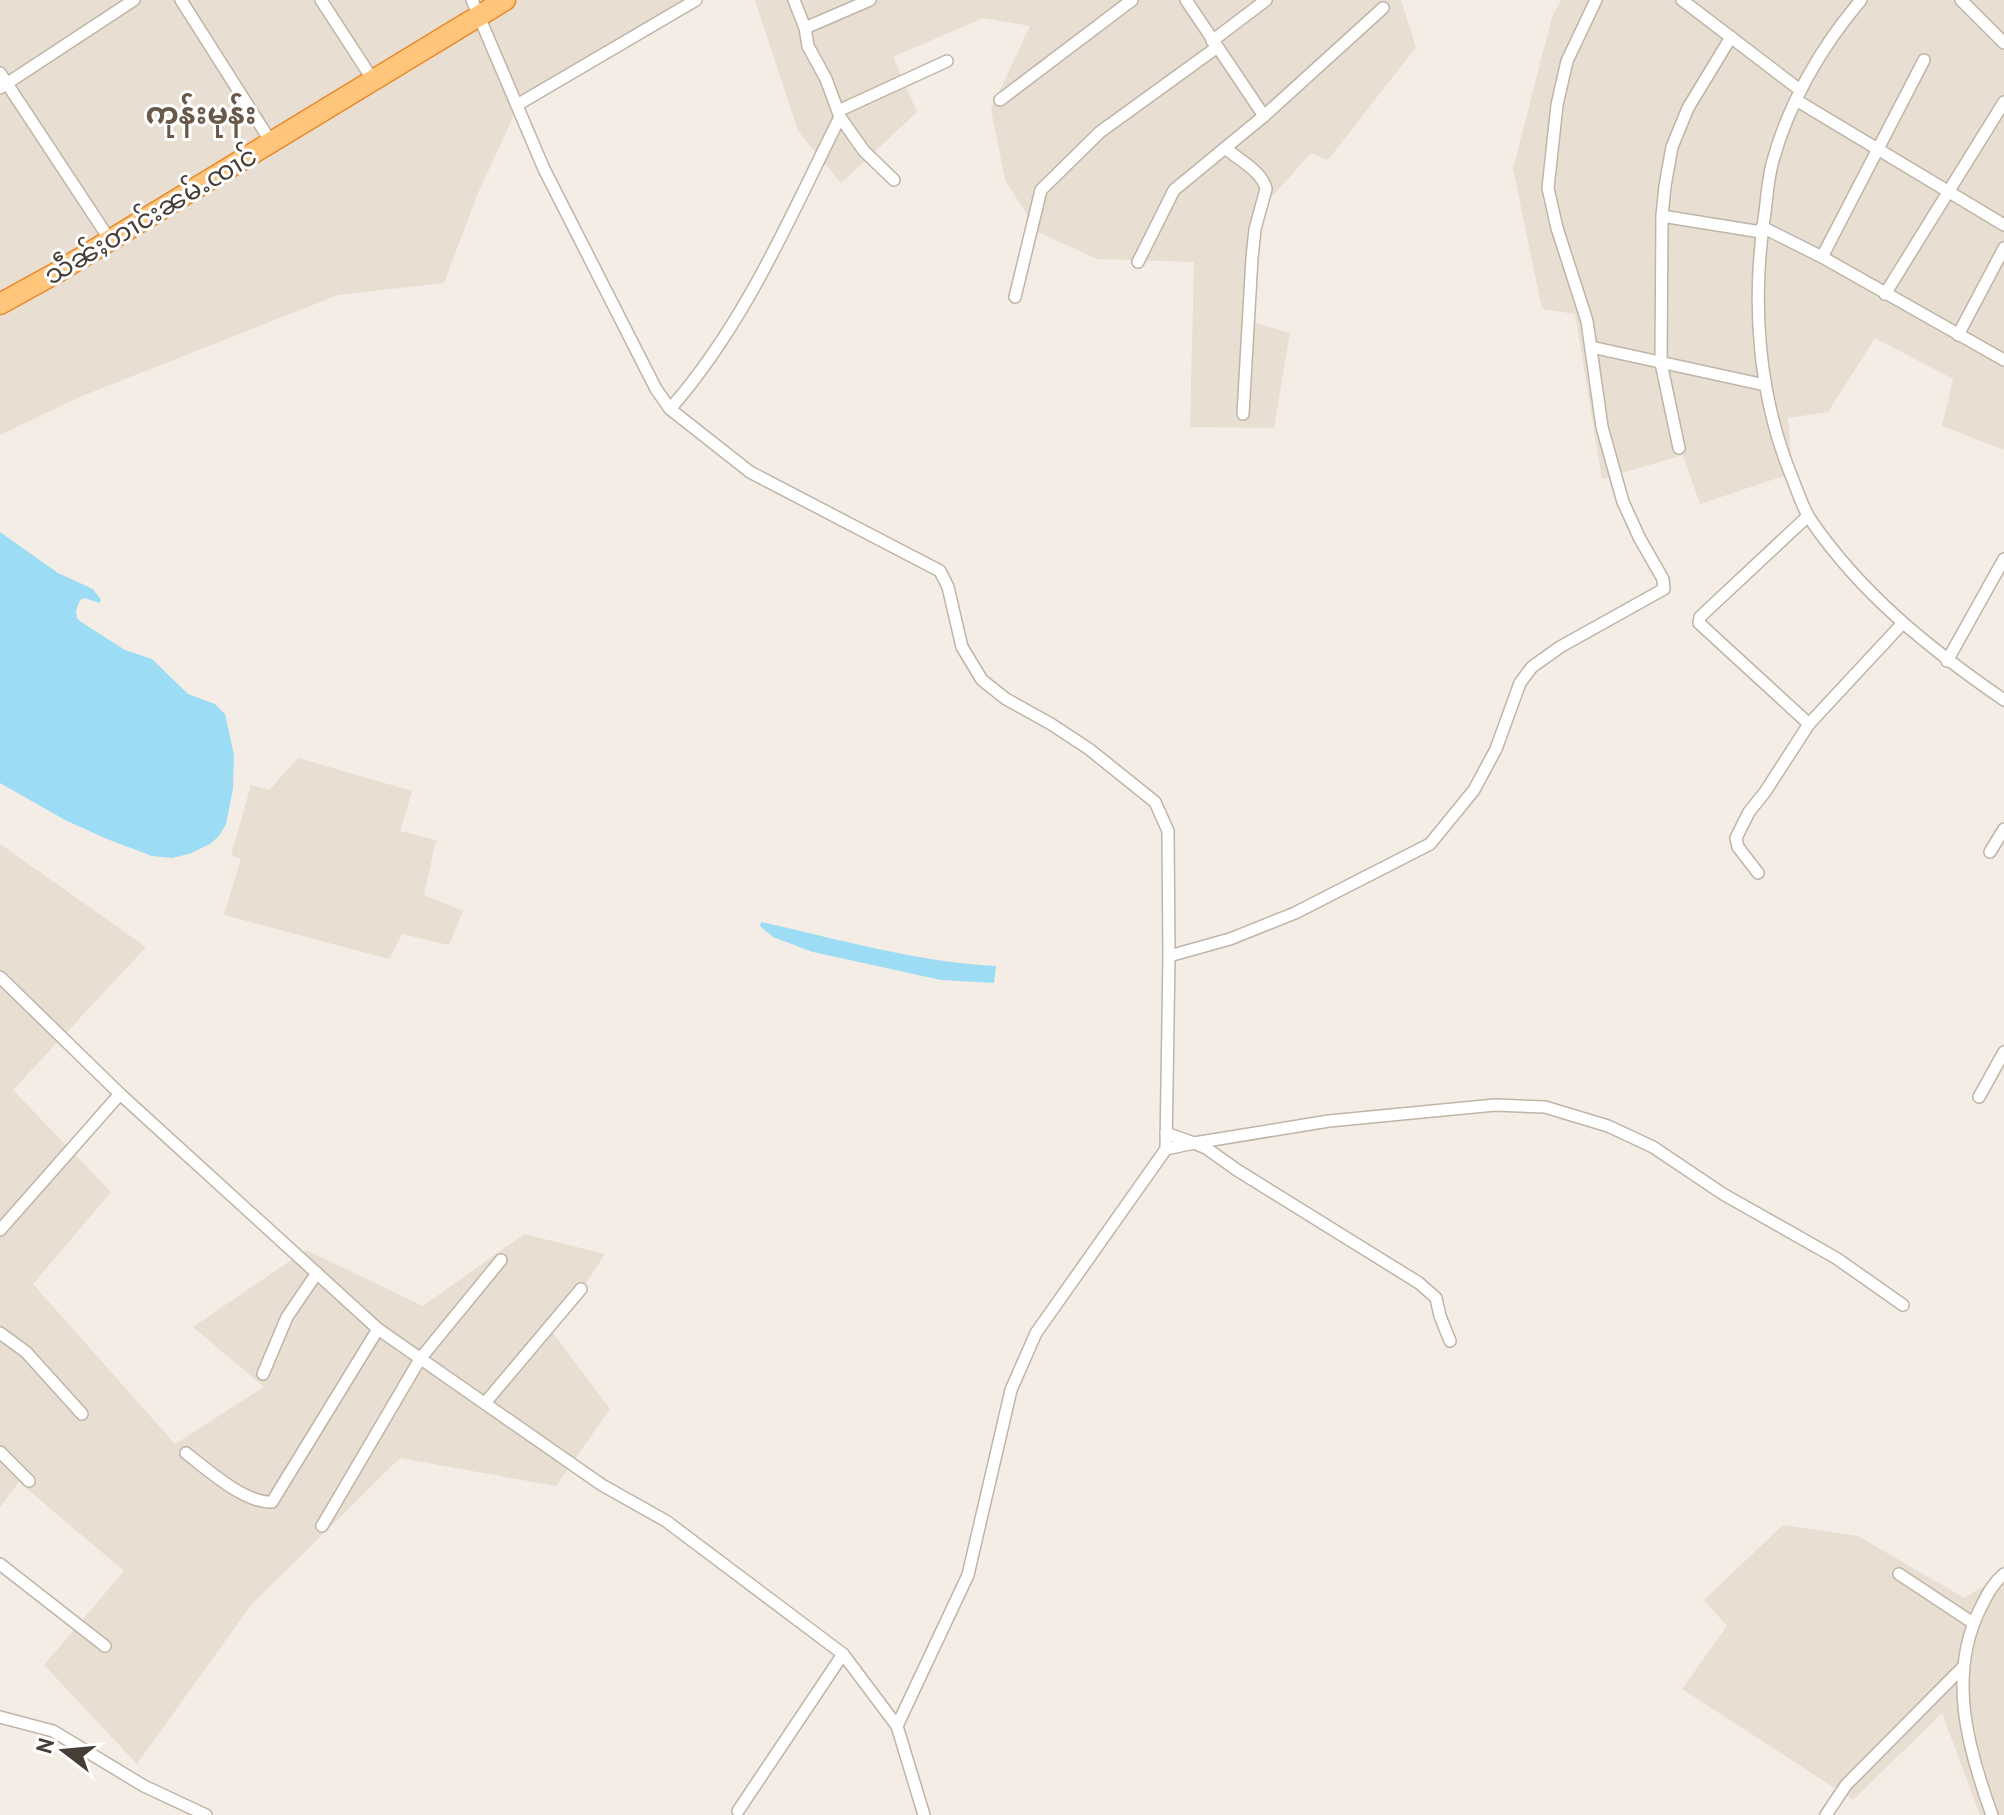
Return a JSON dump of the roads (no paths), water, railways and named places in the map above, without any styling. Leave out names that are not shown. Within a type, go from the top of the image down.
[{"type":"highway","name":"သဵၼ်ႈတၢင်းၼမ်ႉၸၢင်","points":[[0,304],[373,80],[476,8],[505,0]]},
{"type":"street","points":[[3,86],[134,0]]},
{"type":"street","points":[[181,0],[271,142]]},
{"type":"street","points":[[321,0],[373,80]]},
{"type":"street","points":[[517,105],[696,0]]},
{"type":"street","points":[[794,0],[808,46],[826,79],[839,114],[864,151],[894,180]]},
{"type":"street","points":[[805,28],[870,0]]},
{"type":"street","points":[[1000,100],[1132,0]]},
{"type":"street","points":[[1186,0],[1264,116]]},
{"type":"street","points":[[1015,297],[1041,190],[1100,132],[1214,45],[1266,0]]},
{"type":"street","points":[[1169,956],[1230,939],[1295,913],[1430,844],[1474,790],[1496,749],[1520,683],[1532,667],[1560,647],[1664,589],[1663,579],[1623,502],[1602,427],[1587,321],[1557,228],[1548,188],[1553,133],[1567,61],[1596,0]]},
{"type":"street","points":[[1682,0],[1731,37],[1798,95],[2004,225]]},
{"type":"street","points":[[1861,0],[1842,22],[1798,95],[1771,166],[1762,230],[1759,355],[1765,385],[1778,443],[1808,516],[1849,571],[1902,624],[1947,661],[2004,700]]},
{"type":"street","points":[[1961,0],[2004,43]]},
{"type":"street","points":[[476,8],[544,169],[656,389],[670,409],[750,472],[940,571],[948,587],[962,647],[982,680],[1006,699],[1089,749],[1155,802],[1168,831],[1166,1149],[1036,1333],[1025,1356],[1011,1390],[968,1575],[897,1726]]},
{"type":"street","points":[[1138,262],[1174,190],[1264,116],[1383,8]]},
{"type":"street","points":[[1679,448],[1661,363],[1665,186],[1677,134],[1688,108],[1731,37]]},
{"type":"street","points":[[1822,257],[1924,60]]},
{"type":"street","points":[[670,409],[694,382],[755,288],[839,114],[947,61]]},
{"type":"street","points":[[0,73],[3,86],[110,240]]},
{"type":"street","points":[[1885,294],[2004,102]]},
{"type":"street","points":[[1225,148],[1260,177],[1266,189],[1255,229],[1252,258],[1243,414]]},
{"type":"street","points":[[1662,216],[1762,230],[1822,257],[2004,360]]},
{"type":"street","points":[[1958,335],[2004,248]]},
{"type":"street","points":[[1591,347],[1765,385]]},
{"type":"street","points":[[1808,516],[1700,617],[1699,623],[1809,724]]},
{"type":"street","points":[[1947,661],[2004,559]]},
{"type":"street","points":[[1758,873],[1738,847],[1736,838],[1749,812],[1809,724],[1902,624]]},
{"type":"street","points":[[1990,852],[2004,829]]},
{"type":"street","points":[[0,977],[120,1094],[378,1329],[602,1485],[666,1521],[843,1654],[897,1726],[924,1815]]},
{"type":"street","points":[[1979,1097],[2004,1052]]},
{"type":"street","points":[[2,1223],[120,1094]]},
{"type":"street","points":[[1166,1149],[1344,1119],[1495,1105],[1545,1107],[1608,1126],[1653,1147],[1723,1194],[1836,1258],[1903,1305]]},
{"type":"street","points":[[1166,1133],[1206,1148],[1419,1283],[1436,1298],[1450,1341]]},
{"type":"street","points":[[322,1526],[420,1359],[501,1260]]},
{"type":"street","points":[[263,1374],[287,1317],[317,1273]]},
{"type":"street","points":[[485,1403],[581,1289]]},
{"type":"street","points":[[186,1453],[224,1483],[264,1503],[272,1502],[378,1329]]},
{"type":"street","points":[[0,1333],[26,1352],[82,1414]]},
{"type":"street","points":[[0,1452],[29,1481]]},
{"type":"street","points":[[0,1564],[105,1646]]},
{"type":"street","points":[[1899,1574],[1973,1623]]},
{"type":"street","points":[[1992,1815],[1962,1709],[1962,1668],[1973,1623],[1993,1583],[2004,1574]]},
{"type":"street","points":[[738,1811],[843,1654]]},
{"type":"street","points":[[1826,1815],[1846,1785],[1962,1668]]},
{"type":"street","points":[[0,1717],[53,1731],[144,1786],[206,1815]]},
{"type":"water","points":[[0,532],[58,573],[93,589],[101,600],[99,603],[85,598],[80,600],[76,611],[81,622],[125,650],[152,659],[188,694],[215,704],[225,714],[234,755],[233,789],[226,824],[210,844],[172,858],[152,856],[65,820],[0,783]]},
{"type":"water","points":[[761,922],[907,955],[996,966],[994,983],[941,980],[813,952],[773,937],[760,926]]},
{"type":"district","name":"ကုန်းမုန်း","points":[[201,112]]}]
